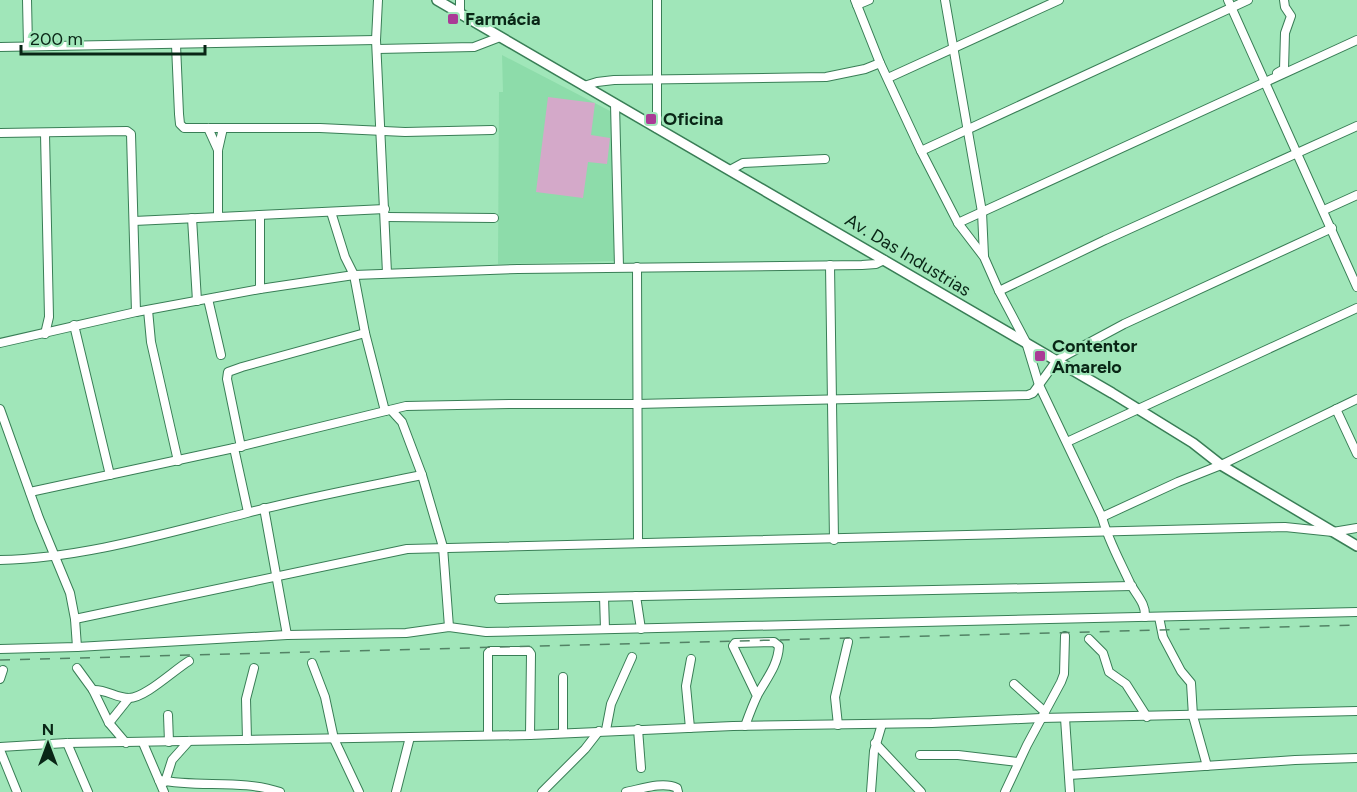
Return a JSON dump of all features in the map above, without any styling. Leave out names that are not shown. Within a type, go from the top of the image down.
[{"type":"main road","name":"Av. Das Industrias","points":[[437,0],[1057,360],[1193,443],[1221,465],[1357,546]]},
{"type":"street","points":[[27,0],[28,46]]},
{"type":"street","points":[[378,0],[377,45],[387,273]]},
{"type":"street","points":[[460,13],[460,0],[465,0]]},
{"type":"street","points":[[657,0],[657,128]]},
{"type":"street","points":[[869,0],[856,3],[880,63],[958,223],[984,257],[1026,342],[1039,385],[1102,517],[1106,532],[1144,606],[1145,617]]},
{"type":"street","points":[[945,0],[982,212],[984,257]]},
{"type":"street","points":[[888,78],[1059,0]]},
{"type":"street","points":[[1228,0],[1268,82],[1357,287]]},
{"type":"street","points":[[921,151],[1248,0]]},
{"type":"street","points":[[1268,82],[1269,76],[1284,69],[1285,33],[1291,16],[1285,8],[1284,0]]},
{"type":"street","points":[[0,47],[176,45],[474,47],[500,37]]},
{"type":"street","points":[[958,223],[1357,40]]},
{"type":"street","points":[[176,45],[180,124],[184,128],[380,129],[405,132],[492,130]]},
{"type":"street","points":[[584,86],[607,81],[658,79],[826,77],[865,69],[880,63]]},
{"type":"street","points":[[615,104],[619,267]]},
{"type":"street","points":[[999,291],[1357,126]]},
{"type":"street","points":[[208,128],[218,150]]},
{"type":"street","points":[[218,217],[218,150],[223,128]]},
{"type":"street","points":[[0,133],[129,132],[136,312]]},
{"type":"street","points":[[45,134],[49,317],[45,334]]},
{"type":"street","points":[[730,170],[743,164],[825,159]]},
{"type":"street","points":[[1324,210],[1357,195]]},
{"type":"street","points":[[331,212],[345,257],[354,274],[365,333],[388,411],[402,422],[422,474],[443,547],[449,627]]},
{"type":"street","points":[[134,221],[331,212],[494,218]]},
{"type":"street","points":[[260,215],[260,288]]},
{"type":"street","points":[[192,218],[197,301]]},
{"type":"street","points":[[30,492],[238,447],[406,406],[638,404],[1028,395],[1033,393],[1057,360],[1124,324],[1332,228]]},
{"type":"street","points":[[0,343],[136,312],[208,300],[260,288],[354,274],[619,267],[871,264],[884,260]]},
{"type":"street","points":[[830,265],[834,540]]},
{"type":"street","points":[[636,267],[638,542]]},
{"type":"street","points":[[208,300],[221,355]]},
{"type":"street","points":[[1067,442],[1357,309]]},
{"type":"street","points":[[148,310],[151,342],[178,460]]},
{"type":"street","points":[[49,317],[57,330]]},
{"type":"street","points":[[74,325],[110,475]]},
{"type":"street","points":[[248,512],[227,379],[228,372],[365,333]]},
{"type":"street","points":[[1102,517],[1221,465],[1357,399]]},
{"type":"street","points":[[402,422],[406,406]]},
{"type":"street","points":[[0,409],[70,593],[77,647]]},
{"type":"street","points":[[1336,409],[1357,454]]},
{"type":"street","points":[[0,561],[54,556],[152,537],[264,508],[422,474]]},
{"type":"street","points":[[264,508],[287,635]]},
{"type":"street","points":[[75,620],[407,549],[1285,527],[1333,532],[1357,528]]},
{"type":"street","points":[[499,599],[1132,586]]},
{"type":"street","points":[[636,596],[641,629]]},
{"type":"street","points":[[604,597],[604,629]]},
{"type":"street","points":[[0,649],[287,635],[406,633],[449,627],[486,632],[1357,612]]},
{"type":"street","points":[[1159,617],[1162,637],[1191,683],[1193,716],[1207,766]]},
{"type":"street","points":[[1005,792],[1064,674],[1065,636]]},
{"type":"street","points":[[1089,639],[1103,653],[1109,672],[1126,684],[1147,717]]},
{"type":"street","points":[[838,725],[835,697],[848,642]]},
{"type":"street","points":[[746,726],[757,696],[774,668],[778,655],[778,644],[735,643],[733,646],[757,696]]},
{"type":"street","points":[[488,735],[488,653],[519,650],[529,651],[531,654],[530,735]]},
{"type":"street","points":[[542,792],[603,731],[611,704],[632,657]]},
{"type":"street","points":[[690,659],[686,686],[690,728]]},
{"type":"street","points":[[93,690],[101,689],[129,698],[137,697],[189,661]]},
{"type":"street","points":[[312,663],[325,697],[334,739],[359,792]]},
{"type":"street","points":[[77,668],[93,690],[109,723],[126,743]]},
{"type":"street","points":[[247,740],[246,699],[254,668]]},
{"type":"street","points":[[0,679],[3,670]]},
{"type":"street","points":[[563,733],[564,677]]},
{"type":"street","points":[[1014,684],[1043,715]]},
{"type":"street","points":[[109,723],[129,698]]},
{"type":"street","points":[[17,792],[3,764],[0,748],[67,743],[530,735],[638,729],[882,724],[1043,715],[1065,718],[1147,717],[1357,711]]},
{"type":"street","points":[[168,715],[169,742]]},
{"type":"street","points":[[1065,718],[1070,792]]},
{"type":"street","points":[[871,792],[875,743],[882,724]]},
{"type":"street","points":[[638,729],[640,768]]},
{"type":"street","points":[[396,792],[410,737]]},
{"type":"street","points":[[162,781],[172,760],[189,741]]},
{"type":"street","points":[[143,742],[162,781],[164,792]]},
{"type":"street","points":[[67,743],[88,792]]},
{"type":"street","points":[[875,743],[921,792]]},
{"type":"street","points":[[920,755],[958,755],[1018,762]]},
{"type":"street","points":[[1069,775],[1357,758]]},
{"type":"street","points":[[162,781],[280,792]]},
{"type":"street","points":[[626,792],[669,786],[675,786],[678,792]]},
{"type":"shaded area","points":[[502,55],[612,112],[614,261],[498,264],[499,92],[503,92]]},
{"type":"shaded area","points":[[548,97],[595,103],[591,135],[610,138],[607,164],[588,162],[583,198],[536,192]]},
{"type":"railway","points":[[0,660],[1357,625]]},
{"type":"place","name":"Farmácia","points":[[453,19]]},
{"type":"place","name":"Oficina","points":[[651,119]]},
{"type":"place","name":"Contentor Amarelo","points":[[1040,356]]}]
